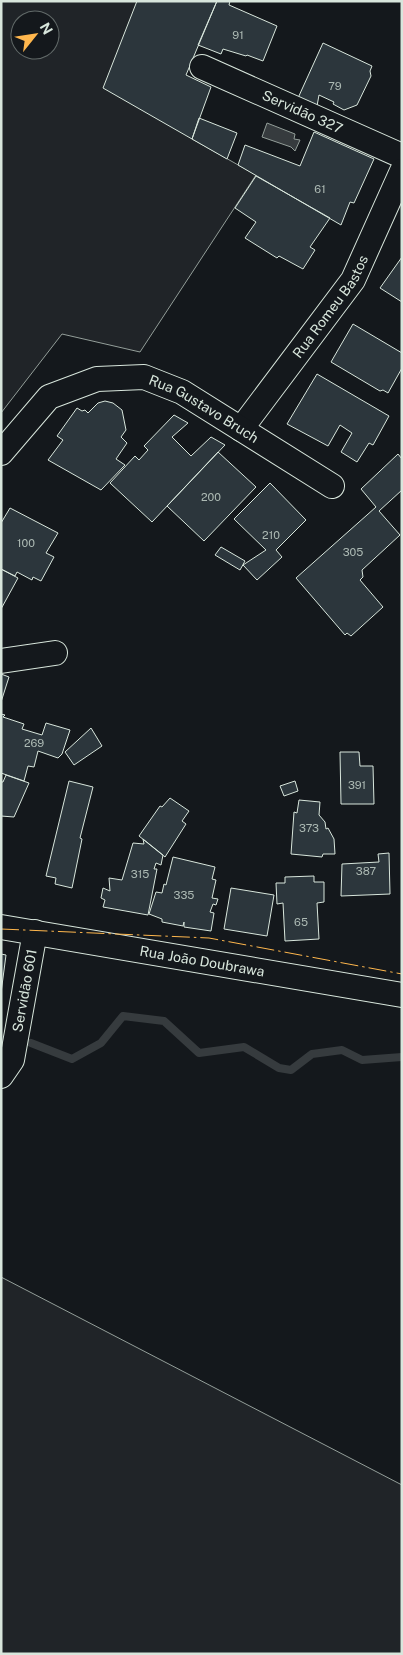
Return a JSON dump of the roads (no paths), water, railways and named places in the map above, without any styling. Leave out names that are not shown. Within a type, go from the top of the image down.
[{"type":"street","name":"Servidão 327","points":[[202,67],[402,156]]},
{"type":"street","name":"Rua Romeu Bastos","points":[[241,429],[353,280],[402,171]]},
{"type":"street","name":"Rua Gustavo Bruch","points":[[1,453],[49,397],[97,379],[144,377],[182,392],[332,486]]},
{"type":"street","points":[[1,661],[55,653]]},
{"type":"street","name":"Rua João Doubrawa","points":[[1,927],[402,995]]},
{"type":"street","name":"Servidão 601","points":[[1,1076],[12,1060],[35,932]]},
{"type":"waterway","points":[[31,1043],[72,1059],[101,1043],[123,1016],[164,1021],[199,1053],[244,1047],[279,1068],[291,1070],[312,1054],[342,1050],[362,1060],[402,1057]]}]
